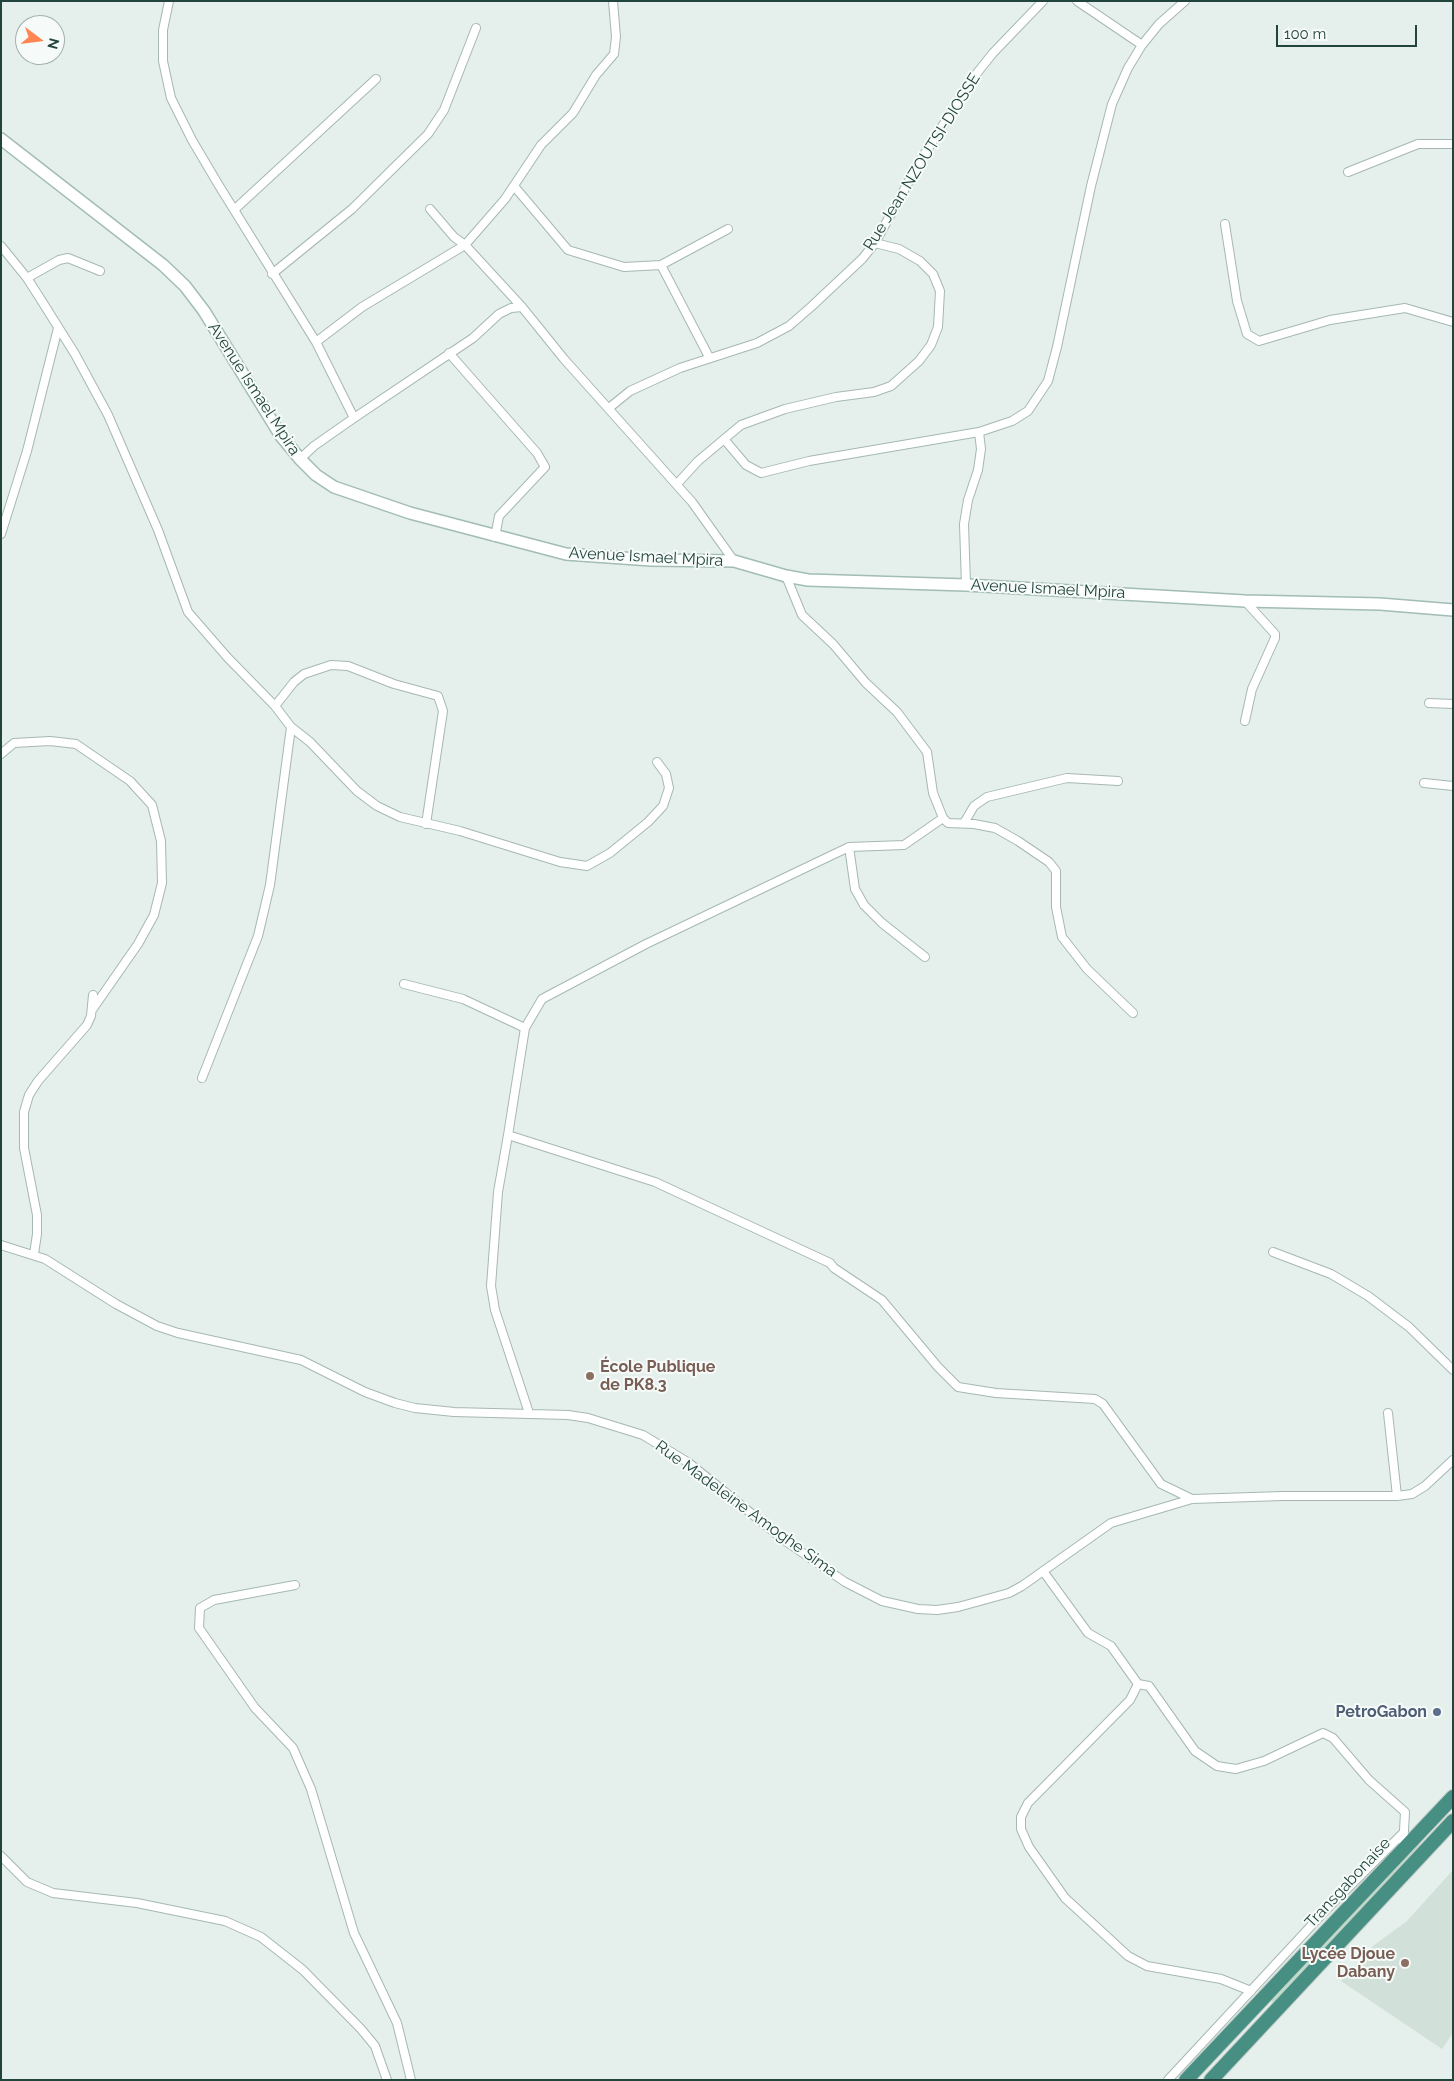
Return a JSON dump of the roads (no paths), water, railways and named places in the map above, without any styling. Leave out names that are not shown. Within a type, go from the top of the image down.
[{"type":"highway","name":"Transgabonaise","points":[[1186,2080],[1453,1797]]},
{"type":"highway","points":[[1211,2080],[1453,1821]]},
{"type":"main road","name":"Avenue Ismael Mpira","points":[[1,139],[163,265],[185,286],[204,311],[281,436],[300,459],[334,487],[410,513],[495,537],[566,554],[701,562],[734,561],[786,576],[808,580],[966,585],[1245,601],[1380,604],[1453,610]]},
{"type":"street","points":[[169,1],[163,30],[163,61],[172,98],[192,140],[272,274],[316,342],[354,418]]},
{"type":"street","points":[[316,342],[362,307],[465,246],[514,186],[541,145],[573,113],[596,75],[614,54],[616,37],[613,1]]},
{"type":"street","name":"Rue Jean NZOUTSI-DIOSSE","points":[[609,408],[630,391],[680,368],[756,343],[789,326],[862,259],[875,242],[920,161],[973,78],[992,53],[1043,1]]},
{"type":"street","points":[[1077,1],[1142,44]]},
{"type":"street","points":[[724,439],[746,465],[761,473],[818,459],[979,432],[1012,421],[1028,411],[1048,381],[1057,348],[1101,143],[1119,86],[1142,44],[1158,24],[1185,1]]},
{"type":"street","points":[[272,274],[352,209],[428,134],[444,110],[476,28]]},
{"type":"street","points":[[234,210],[376,79]]},
{"type":"street","points":[[1348,172],[1418,144],[1453,144]]},
{"type":"street","points":[[514,186],[568,250],[624,268],[661,265],[728,229]]},
{"type":"street","points":[[430,209],[454,238],[465,246],[522,307],[564,360],[677,484],[734,561]]},
{"type":"street","points":[[1225,224],[1237,301],[1248,334],[1260,341],[1330,320],[1405,308],[1453,322]]},
{"type":"street","points":[[677,484],[698,461],[741,425],[777,411],[836,397],[874,392],[891,386],[920,361],[931,345],[938,327],[940,291],[933,274],[920,261],[899,249],[875,242]]},
{"type":"street","points":[[1,246],[27,278],[92,384],[112,424],[158,530],[188,612],[222,652],[275,706],[291,727],[310,742],[357,791],[377,806],[400,817],[560,862],[587,866],[610,853],[648,822],[663,806],[669,788],[666,774],[657,762]]},
{"type":"street","points":[[27,278],[59,260],[68,258],[100,271]]},
{"type":"street","points":[[661,265],[709,357]]},
{"type":"street","points":[[300,459],[314,446],[354,418],[473,338],[499,314],[510,308],[522,307]]},
{"type":"street","points":[[1,534],[27,451],[58,328]]},
{"type":"street","points":[[449,353],[537,453],[545,467],[499,516],[495,537]]},
{"type":"street","points":[[966,585],[964,524],[968,500],[978,470],[981,449],[979,432]]},
{"type":"street","points":[[786,576],[802,615],[833,644],[866,683],[897,712],[926,752],[933,793],[943,818],[948,823],[964,823],[995,828],[1049,862],[1056,871],[1056,907],[1062,937],[1087,969],[1133,1013]]},
{"type":"street","points":[[1245,601],[1275,634],[1276,638],[1252,688],[1245,721]]},
{"type":"street","points":[[275,706],[294,682],[304,674],[331,666],[348,666],[394,684],[438,696],[443,711],[426,824]]},
{"type":"street","points":[[1429,703],[1453,704]]},
{"type":"street","points":[[202,1078],[258,936],[270,885],[291,727]]},
{"type":"street","points":[[1,754],[14,743],[50,741],[76,744],[130,781],[152,805],[162,841],[162,883],[154,915],[138,944],[92,1010],[86,1025],[38,1081],[30,1095],[24,1112],[24,1148],[37,1214],[34,1254]]},
{"type":"street","points":[[964,823],[974,806],[987,797],[1067,778],[1118,781]]},
{"type":"street","points":[[1424,783],[1453,786]]},
{"type":"street","points":[[529,1413],[495,1310],[491,1286],[498,1192],[524,1028],[542,999],[646,944],[849,848],[904,844],[943,818]]},
{"type":"street","points":[[849,848],[855,890],[864,905],[882,923],[925,957]]},
{"type":"street","points":[[404,984],[463,999],[524,1028]]},
{"type":"street","points":[[92,1010],[93,995]]},
{"type":"street","points":[[508,1135],[655,1182],[830,1262],[834,1268],[882,1300],[938,1367],[958,1386],[996,1393],[1095,1399],[1103,1404],[1161,1484],[1192,1498]]},
{"type":"street","name":"Rue Madeleine Amoghe Sima","points":[[1,1245],[34,1254],[64,1270],[138,1317],[178,1333],[301,1360],[365,1392],[415,1408],[454,1412],[529,1413],[588,1418],[643,1435],[689,1463],[784,1540],[845,1582],[882,1601],[918,1609],[937,1610],[958,1607],[1009,1593],[1111,1523],[1192,1498],[1282,1496],[1334,1498],[1412,1494],[1425,1486],[1453,1460]]},
{"type":"street","points":[[1273,1252],[1331,1274],[1368,1296],[1409,1327],[1453,1370]]},
{"type":"street","points":[[1388,1413],[1397,1496]]},
{"type":"street","points":[[1043,1571],[1088,1633],[1111,1646],[1138,1684],[1149,1686],[1195,1751],[1217,1766],[1236,1769],[1264,1761],[1323,1733],[1332,1738],[1369,1780],[1406,1812],[1402,1834],[1403,1851]]},
{"type":"street","points":[[295,1585],[214,1600],[200,1608],[199,1628],[255,1708],[293,1748],[311,1789],[354,1933],[397,2023],[411,2080]]},
{"type":"street","points":[[1138,1684],[1130,1700],[1028,1803],[1020,1817],[1020,1829],[1029,1847],[1065,1898],[1128,1956],[1147,1966],[1221,1979],[1251,1991]]},
{"type":"street","points":[[1168,2080],[1323,1913],[1402,1834]]},
{"type":"street","points":[[1,1856],[27,1882],[53,1892],[137,1903],[225,1921],[261,1937],[303,1970],[375,2046],[387,2080]]},
{"type":"street","points":[[1323,1913],[1334,1923]]},
{"type":"place","name":"École Publique de PK8.3","points":[[590,1376]]},
{"type":"place","name":"PetroGabon","points":[[1437,1712]]},
{"type":"place","name":"Lycée Djoue Dabany","points":[[1405,1963]]}]
